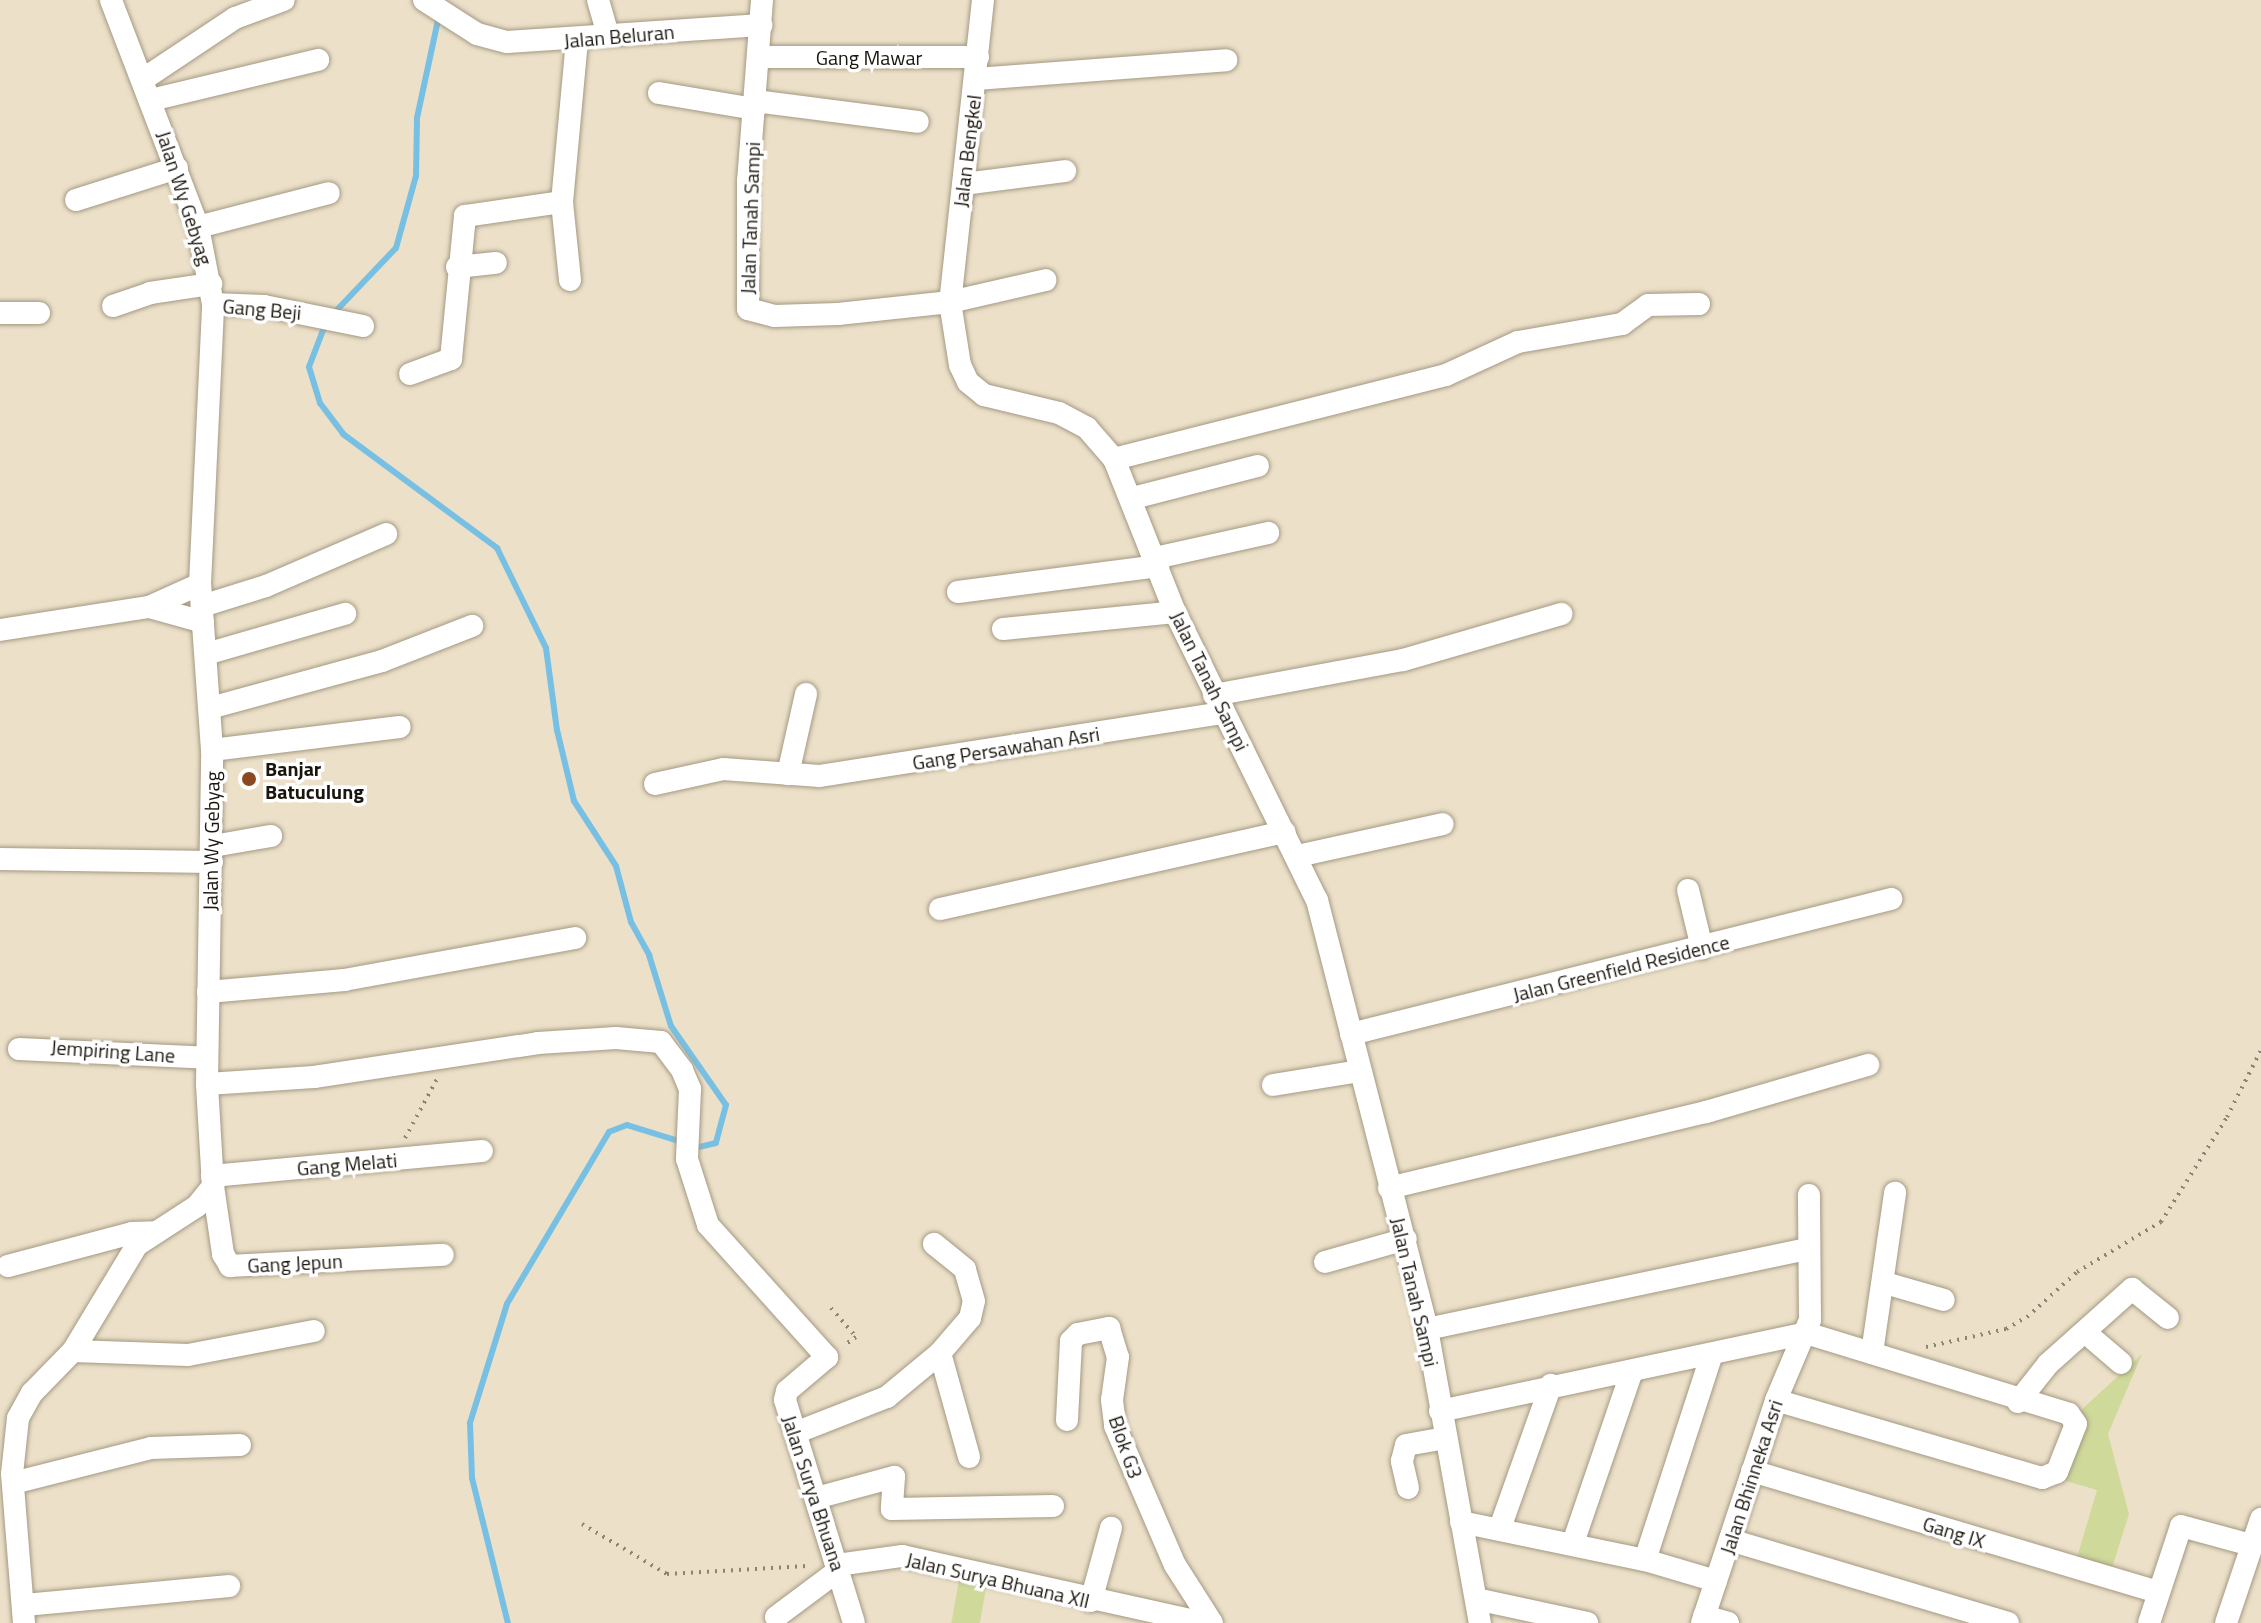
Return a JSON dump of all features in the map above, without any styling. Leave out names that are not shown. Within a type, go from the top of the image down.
[{"type":"street","name":"Jalan Wy Gebyag","points":[[111,0],[145,78],[198,227],[212,294],[202,604],[212,750],[207,1084],[213,1181]]},
{"type":"street","points":[[145,78],[235,18],[284,0]]},
{"type":"street","name":"Jalan Beluran","points":[[424,0],[477,34],[507,42],[761,25]]},
{"type":"street","points":[[598,0],[608,36]]},
{"type":"street","name":"Jalan Tanah Sampi","points":[[762,0],[761,57],[744,269],[748,309],[802,317],[950,302],[955,349],[968,382],[984,395],[1059,413],[1087,428],[1114,459],[1133,498],[1175,612],[1218,704],[1298,856],[1330,938],[1359,1071],[1389,1188],[1406,1239],[1427,1329],[1480,1623]]},
{"type":"street","name":"Jalan Bengkel","points":[[950,302],[983,0]]},
{"type":"street","points":[[570,280],[562,202],[577,39]]},
{"type":"street","name":"Gang Mawar","points":[[761,57],[977,68],[1226,60]]},
{"type":"street","points":[[151,100],[318,60]]},
{"type":"street","points":[[659,93],[918,122]]},
{"type":"street","points":[[76,200],[177,168]]},
{"type":"street","points":[[964,184],[1065,171]]},
{"type":"street","points":[[198,227],[329,193]]},
{"type":"street","points":[[410,374],[451,359],[457,267],[465,216],[562,202]]},
{"type":"street","points":[[457,267],[496,263]]},
{"type":"street","points":[[950,302],[1046,280]]},
{"type":"street","name":"Gang Beji","points":[[113,306],[150,293],[212,294],[354,323]]},
{"type":"street","points":[[1114,459],[1446,375],[1518,342],[1622,324],[1648,305],[1699,304]]},
{"type":"street","points":[[0,313],[39,313]]},
{"type":"street","points":[[1133,498],[1258,466]]},
{"type":"street","points":[[958,592],[1157,562],[1268,533]]},
{"type":"street","points":[[0,630],[149,607],[202,604],[266,586],[386,534]]},
{"type":"street","points":[[149,607],[202,604]]},
{"type":"street","points":[[1003,629],[1175,612]]},
{"type":"street","points":[[206,654],[345,614]]},
{"type":"street","name":"Gang Persawahan Asri","points":[[655,784],[723,769],[820,776],[924,762],[1218,704],[1403,660],[1561,614]]},
{"type":"street","points":[[210,708],[368,666],[472,626]]},
{"type":"street","points":[[788,774],[806,694]]},
{"type":"street","points":[[212,750],[400,727]]},
{"type":"street","points":[[1298,856],[1443,824]]},
{"type":"street","points":[[940,909],[1284,832]]},
{"type":"street","points":[[0,859],[212,854],[271,836]]},
{"type":"street","points":[[1688,890],[1702,948]]},
{"type":"street","name":"Jalan Greenfield Residence","points":[[1351,1034],[1891,899]]},
{"type":"street","points":[[208,992],[344,980],[575,938]]},
{"type":"street","points":[[207,1084],[314,1077],[553,1042],[616,1038],[661,1042],[682,1070],[690,1089],[687,1159],[708,1225],[827,1357]]},
{"type":"street","name":"Jempiring Lane","points":[[19,1049],[207,1058]]},
{"type":"street","points":[[1389,1188],[1706,1112],[1868,1065]]},
{"type":"street","points":[[1273,1085],[1359,1071]]},
{"type":"street","name":"Gang Melati","points":[[213,1181],[482,1151]]},
{"type":"street","points":[[213,1181],[197,1206],[157,1232],[128,1258],[73,1351],[23,1407],[9,1478],[24,1614],[229,1586]]},
{"type":"street","name":"Gang Jepun","points":[[213,1181],[223,1254],[234,1267],[443,1255]]},
{"type":"street","points":[[1872,1353],[1885,1283],[1895,1193]]},
{"type":"street","name":"Jalan Bhinneka Asri","points":[[1703,1619],[1776,1400],[1806,1333],[1810,1304],[1806,1249],[1809,1195]]},
{"type":"street","points":[[8,1266],[132,1233],[157,1232]]},
{"type":"street","points":[[1325,1262],[1406,1239]]},
{"type":"street","points":[[795,1433],[887,1397],[940,1353],[970,1318],[974,1301],[960,1262],[934,1244]]},
{"type":"street","points":[[1427,1329],[1806,1249]]},
{"type":"street","points":[[1885,1283],[1944,1300]]},
{"type":"street","points":[[2018,1402],[2048,1364],[2132,1289],[2168,1318]]},
{"type":"street","name":"Blok G3","points":[[1067,1420],[1071,1341],[1109,1328],[1118,1357],[1112,1400],[1115,1426],[1175,1565],[1212,1623]]},
{"type":"street","points":[[73,1351],[188,1355],[314,1331]]},
{"type":"street","points":[[1440,1411],[1551,1385],[1711,1357],[1806,1333],[2076,1420],[2054,1476],[2042,1478],[1776,1400]]},
{"type":"street","points":[[2086,1333],[2121,1363]]},
{"type":"street","points":[[940,1353],[969,1457]]},
{"type":"street","name":"Jalan Surya Bhuana","points":[[827,1357],[785,1394],[854,1623]]},
{"type":"street","points":[[1645,1560],[1711,1357]]},
{"type":"street","points":[[1573,1543],[1632,1371]]},
{"type":"street","points":[[1500,1528],[1551,1385]]},
{"type":"street","points":[[1408,1488],[1402,1461],[1406,1445],[1446,1438]]},
{"type":"street","points":[[9,1478],[151,1448],[240,1445]]},
{"type":"street","name":"Gang IX","points":[[1752,1471],[2157,1592]]},
{"type":"street","points":[[816,1498],[894,1477],[892,1509],[1053,1506]]},
{"type":"street","points":[[2226,1623],[2261,1519]]},
{"type":"street","points":[[1461,1522],[1573,1543],[1716,1581]]},
{"type":"street","points":[[2149,1623],[2181,1526],[2251,1545]]},
{"type":"street","points":[[1095,1609],[1111,1528]]},
{"type":"street","points":[[1730,1540],[2008,1623]]},
{"type":"street","name":"Jalan Surya Bhuana XII","points":[[838,1568],[902,1556],[1095,1609],[1204,1623]]},
{"type":"street","points":[[776,1617],[838,1568]]},
{"type":"street","points":[[1476,1599],[1587,1623]]},
{"type":"street","points":[[1703,1619],[1728,1623]]},
{"type":"path","points":[[1920,1348],[2006,1329],[2077,1272],[2161,1222],[2227,1117],[2261,1050]]},
{"type":"path","points":[[393,1159],[447,1059]]},
{"type":"path","points":[[827,1357],[856,1337],[831,1308]]},
{"type":"path","points":[[582,1524],[667,1574],[838,1568]]},
{"type":"green space","points":[[2142,1354],[2108,1434],[2129,1514],[2111,1571],[2076,1561],[2097,1490],[2059,1479],[2078,1413]]},
{"type":"green space","points":[[962,1563],[990,1568],[980,1623],[951,1623]]},
{"type":"waterway","points":[[334,313],[396,248],[416,176],[417,118],[439,15]]},
{"type":"waterway","points":[[325,325],[309,367],[320,403],[343,434],[497,548],[546,648],[557,730],[574,801],[616,866],[631,922],[649,955],[671,1026],[726,1105],[716,1143],[698,1147],[627,1125],[609,1132],[507,1304],[470,1423],[472,1478],[508,1623]]},
{"type":"place","name":"Banjar Batuculung","points":[[249,779]]}]
